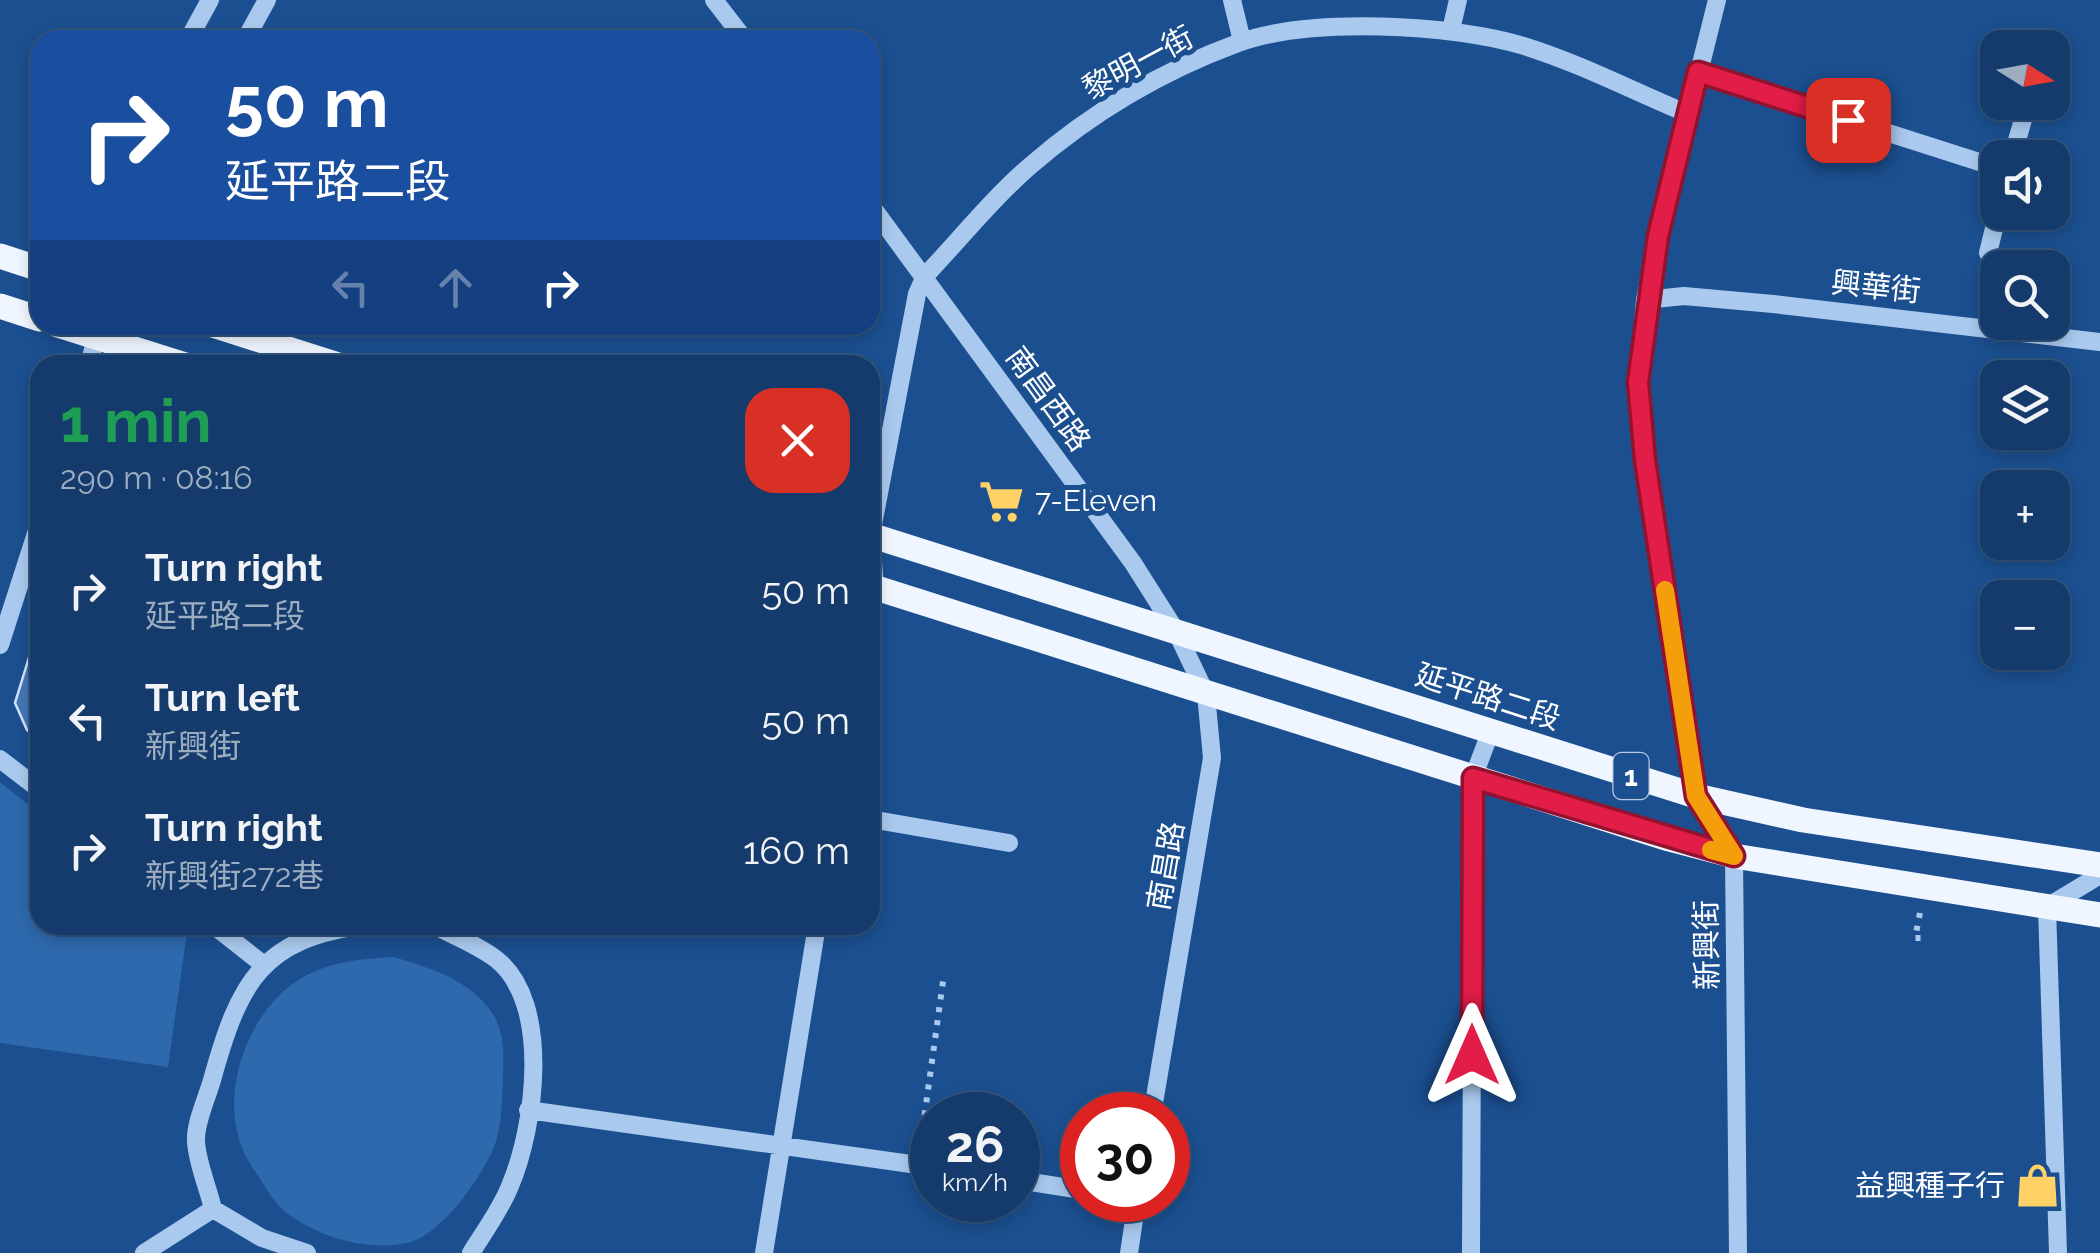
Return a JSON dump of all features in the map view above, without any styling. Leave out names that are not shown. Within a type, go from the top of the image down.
[{"type":"main road","points":[[0,256],[30,266]]},
{"type":"main road","points":[[0,306],[30,316]]},
{"type":"main road","points":[[106,335],[159,355]]},
{"type":"main road","points":[[244,335],[307,355]]},
{"type":"main road","name":"延平路二段","points":[[880,538],[1696,796],[1803,820],[2100,866]]},
{"type":"main road","name":"1","points":[[880,590],[1473,778],[1734,856],[2100,915]]},
{"type":"street","points":[[194,30],[210,0]]},
{"type":"street","points":[[254,30],[267,0]]},
{"type":"street","points":[[714,0],[737,30]]},
{"type":"street","points":[[1232,0],[1242,42]]},
{"type":"street","points":[[1451,30],[1458,0]]},
{"type":"street","name":"新興街","points":[[1718,0],[1686,113],[1646,300],[1638,382],[1643,441],[1696,796],[1734,856],[1738,1253]]},
{"type":"street","name":"黎明一街","points":[[880,484],[917,294],[925,276],[1028,168],[1097,114],[1162,76],[1242,42],[1340,27],[1451,30],[1525,46],[1686,113]]},
{"type":"street","points":[[1698,72],[1980,162]]},
{"type":"street","name":"南昌西路","points":[[880,217],[1133,563],[1176,630]]},
{"type":"street","name":"興華街","points":[[1646,300],[1684,296],[1773,304],[2100,342]]},
{"type":"street","points":[[0,645],[30,552]]},
{"type":"street","name":"南昌路","points":[[1156,1092],[1212,758],[1206,694],[1176,630]]},
{"type":"street","points":[[1471,1253],[1473,778],[1490,733]]},
{"type":"street","points":[[0,759],[30,782]]},
{"type":"street","points":[[880,822],[1009,843]]},
{"type":"street","points":[[2058,1253],[2047,907],[2100,875]]},
{"type":"street","points":[[226,935],[264,965]]},
{"type":"street","points":[[307,1253],[262,1238],[213,1209],[196,1138],[220,1049],[249,984],[264,965],[298,939],[318,935]]},
{"type":"street","points":[[452,935],[497,960],[519,988],[533,1021],[528,1110],[511,1185],[471,1253]]},
{"type":"street","points":[[764,1253],[815,935]]},
{"type":"street","points":[[528,1110],[910,1164]]},
{"type":"street","points":[[144,1253],[213,1209]]},
{"type":"street","points":[[1128,1253],[1133,1222]]},
{"type":"path","points":[[932,1092],[944,974]]},
{"type":"shaded area","points":[[0,782],[30,806],[30,935],[187,935],[168,1067],[0,1043]]},
{"type":"shaded area","points":[[394,957],[456,981],[478,996],[493,1014],[502,1040],[500,1125],[492,1152],[478,1177],[435,1228],[411,1242],[361,1244],[311,1228],[279,1206],[240,1144],[235,1092],[249,1039],[280,995],[323,968]]},
{"type":"building","points":[[30,654],[30,733],[15,703]]},
{"type":"slow traffic","points":[[1665,590],[1696,796],[1734,856],[1711,850]]},
{"type":"place","name":"7-Eleven","points":[[1002,501]]},
{"type":"place","name":"益興種子行","points":[[2038,1186]]},
{"type":"route","points":[[1472,1055],[1473,778],[1734,856],[1696,796],[1645,460],[1638,382],[1646,300],[1698,72],[1848,120]]}]
